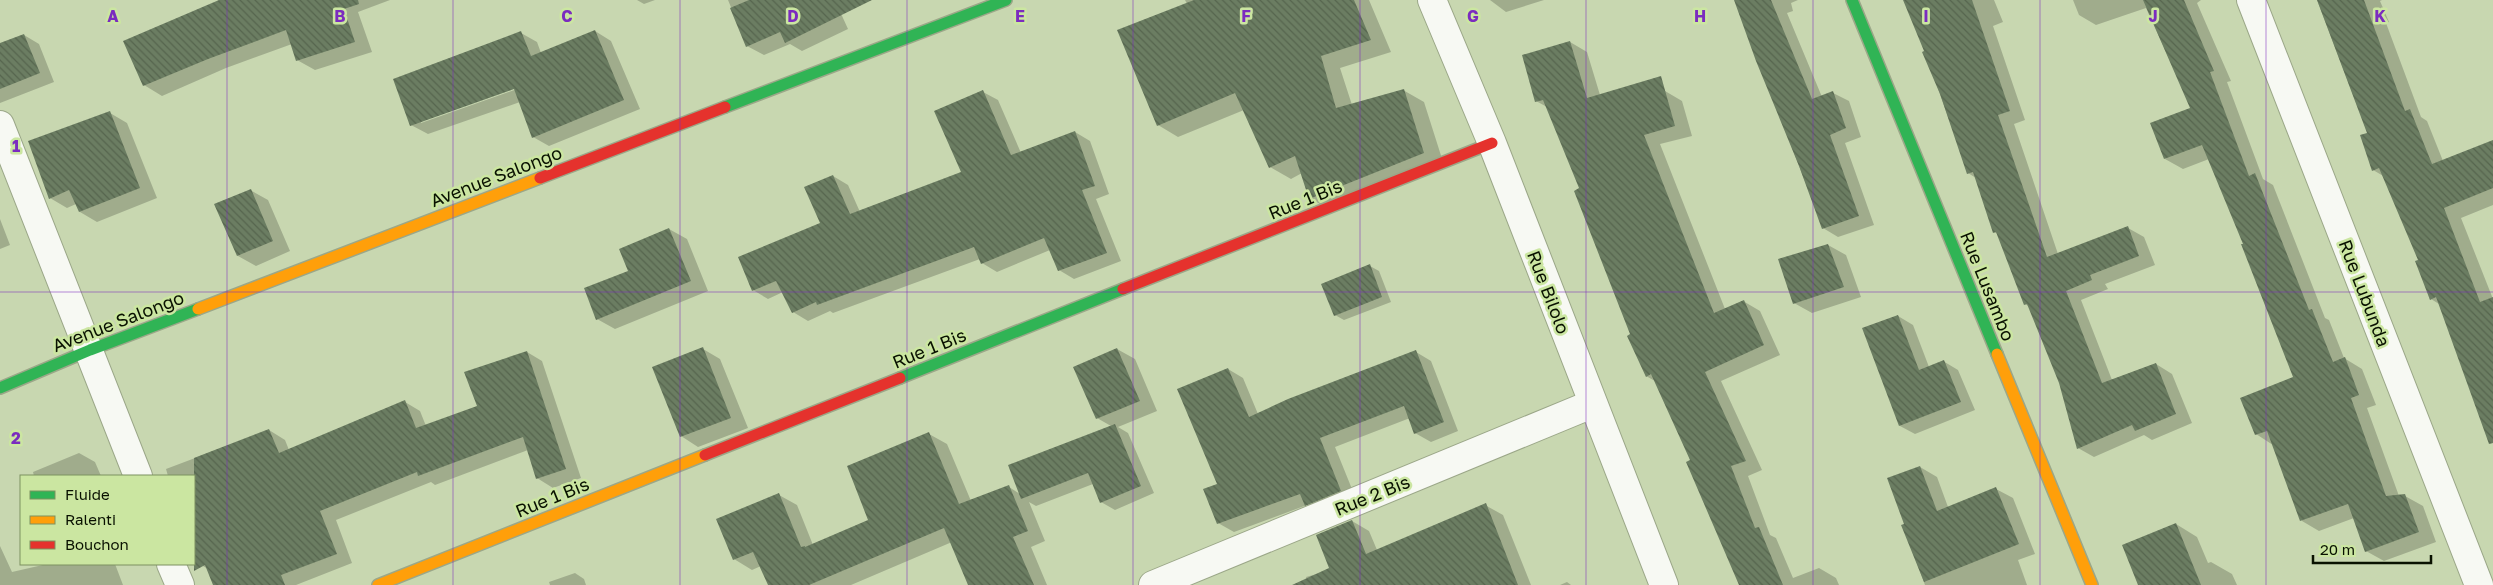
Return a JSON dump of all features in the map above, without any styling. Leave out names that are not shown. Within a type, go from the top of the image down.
[{"type":"street","name":"Avenue Salongo","points":[[0,388],[90,350],[1006,0]]},
{"type":"street","name":"Rue Bilolo","points":[[1432,0],[1492,143],[1664,585]]},
{"type":"street","name":"Rue Lusambo","points":[[1852,0],[2092,585]]},
{"type":"street","name":"Rue Lubunda","points":[[2251,0],[2478,585]]},
{"type":"street","points":[[0,125],[138,475]]},
{"type":"street","name":"Rue 1 Bis","points":[[378,585],[1492,143]]},
{"type":"street","name":"Rue 2 Bis","points":[[1153,585],[1592,404]]},
{"type":"street","points":[[171,565],[180,585]]},
{"type":"building","points":[[219,0],[358,0],[359,4],[344,9],[355,42],[296,61],[286,30],[143,86],[123,41]]},
{"type":"building","points":[[749,0],[872,0],[785,43],[780,32],[746,47],[730,8]]},
{"type":"building","points":[[1194,0],[1354,0],[1371,40],[1321,56],[1336,108],[1404,89],[1424,153],[1309,199],[1295,156],[1269,168],[1235,93],[1157,126],[1117,30]]},
{"type":"building","points":[[1734,0],[1771,0],[1812,99],[1833,91],[1846,128],[1830,135],[1859,216],[1822,229]]},
{"type":"building","points":[[1903,0],[1972,0],[2010,111],[1998,115],[2047,257],[2128,226],[2139,256],[2090,275],[2092,280],[2066,291],[2102,383],[2156,363],[2176,414],[2135,431],[2132,425],[2077,449],[2059,383],[2027,304],[2024,305],[1996,232],[1993,233],[1973,172],[1967,174],[1940,94]]},
{"type":"building","points":[[2143,0],[2184,0],[2214,71],[2210,72],[2249,176],[2255,173],[2309,310],[2312,309],[2333,362],[2345,357],[2359,395],[2351,398],[2386,496],[2405,494],[2419,532],[2365,552],[2348,504],[2300,521],[2267,431],[2255,435],[2240,398],[2293,377],[2241,244],[2243,244],[2202,145],[2164,159],[2150,123],[2190,108]]},
{"type":"building","points":[[2317,0],[2364,0],[2405,111],[2410,109],[2432,164],[2493,140],[2493,188],[2444,208],[2480,302],[2493,297],[2493,443],[2489,444],[2436,297],[2430,300],[2415,261],[2418,260],[2379,168],[2372,171],[2360,135],[2367,133]]},
{"type":"building","points":[[595,30],[624,100],[532,138],[514,89],[410,126],[393,79],[521,31],[531,56]]},
{"type":"building","points":[[24,34],[40,73],[0,89],[0,43]]},
{"type":"building","points":[[1570,41],[1587,98],[1661,76],[1675,126],[1644,135],[1714,313],[1744,300],[1764,345],[1705,372],[1746,461],[1731,466],[1755,528],[1759,527],[1783,585],[1739,585],[1686,462],[1690,460],[1651,374],[1646,377],[1627,336],[1630,334],[1574,191],[1579,188],[1543,100],[1535,102],[1522,55]]},
{"type":"building","points":[[983,90],[1011,155],[1075,131],[1095,186],[1082,190],[1107,253],[1058,271],[1044,238],[981,264],[974,247],[817,305],[816,302],[792,313],[776,281],[752,291],[738,257],[820,223],[804,187],[833,175],[850,214],[961,172],[934,111]]},
{"type":"building","points":[[110,111],[140,188],[79,212],[69,190],[49,199],[28,141]]},
{"type":"building","points":[[251,189],[273,241],[237,256],[214,204]]},
{"type":"building","points":[[669,228],[691,281],[596,320],[584,288],[628,271],[619,249]]},
{"type":"building","points":[[1828,244],[1844,287],[1793,304],[1778,259]]},
{"type":"building","points":[[1370,264],[1382,297],[1334,316],[1321,284]]},
{"type":"building","points":[[1898,315],[1919,370],[1944,360],[1961,402],[1899,426],[1862,328]]},
{"type":"building","points":[[703,347],[731,418],[680,437],[652,367]]},
{"type":"building","points":[[1117,348],[1140,401],[1096,419],[1073,367]]},
{"type":"building","points":[[1416,350],[1444,422],[1414,434],[1404,406],[1320,438],[1341,491],[1305,506],[1300,494],[1217,524],[1203,489],[1217,484],[1177,389],[1228,368],[1249,417],[1288,399]]},
{"type":"building","points":[[527,351],[566,469],[536,479],[523,437],[418,476],[417,472],[320,511],[337,554],[281,575],[285,585],[213,585],[205,565],[194,571],[194,458],[269,429],[279,453],[405,400],[416,428],[477,406],[464,372]]},
{"type":"building","points":[[1115,424],[1141,486],[1100,503],[1088,473],[1021,499],[1008,465]]},
{"type":"building","points":[[929,432],[959,504],[1009,485],[1028,531],[1013,537],[1034,585],[968,585],[944,528],[809,585],[768,585],[753,552],[733,560],[716,519],[779,493],[801,547],[805,547],[868,520],[847,466]]},
{"type":"building","points":[[1920,466],[1937,511],[1996,487],[2019,544],[1924,582],[1901,525],[1904,524],[1887,478]]},
{"type":"building","points":[[1486,503],[1518,585],[1292,585],[1329,568],[1316,535],[1352,520],[1366,554]]},
{"type":"building","points":[[2176,523],[2201,585],[2138,585],[2122,545]]},
{"type":"traffic: fast","points":[[725,107],[1006,0]]},
{"type":"traffic: fast","points":[[1852,0],[1997,354]]},
{"type":"traffic: fast","points":[[900,378],[1123,289]]},
{"type":"traffic: fast","points":[[0,388],[90,350],[198,309]]},
{"type":"traffic: slow","points":[[198,309],[540,178]]},
{"type":"traffic: slow","points":[[1997,354],[2092,585]]},
{"type":"traffic: slow","points":[[378,585],[705,455]]},
{"type":"traffic: jam","points":[[540,178],[725,107]]},
{"type":"traffic: jam","points":[[1123,289],[1492,143]]},
{"type":"traffic: jam","points":[[705,455],[900,378]]}]
